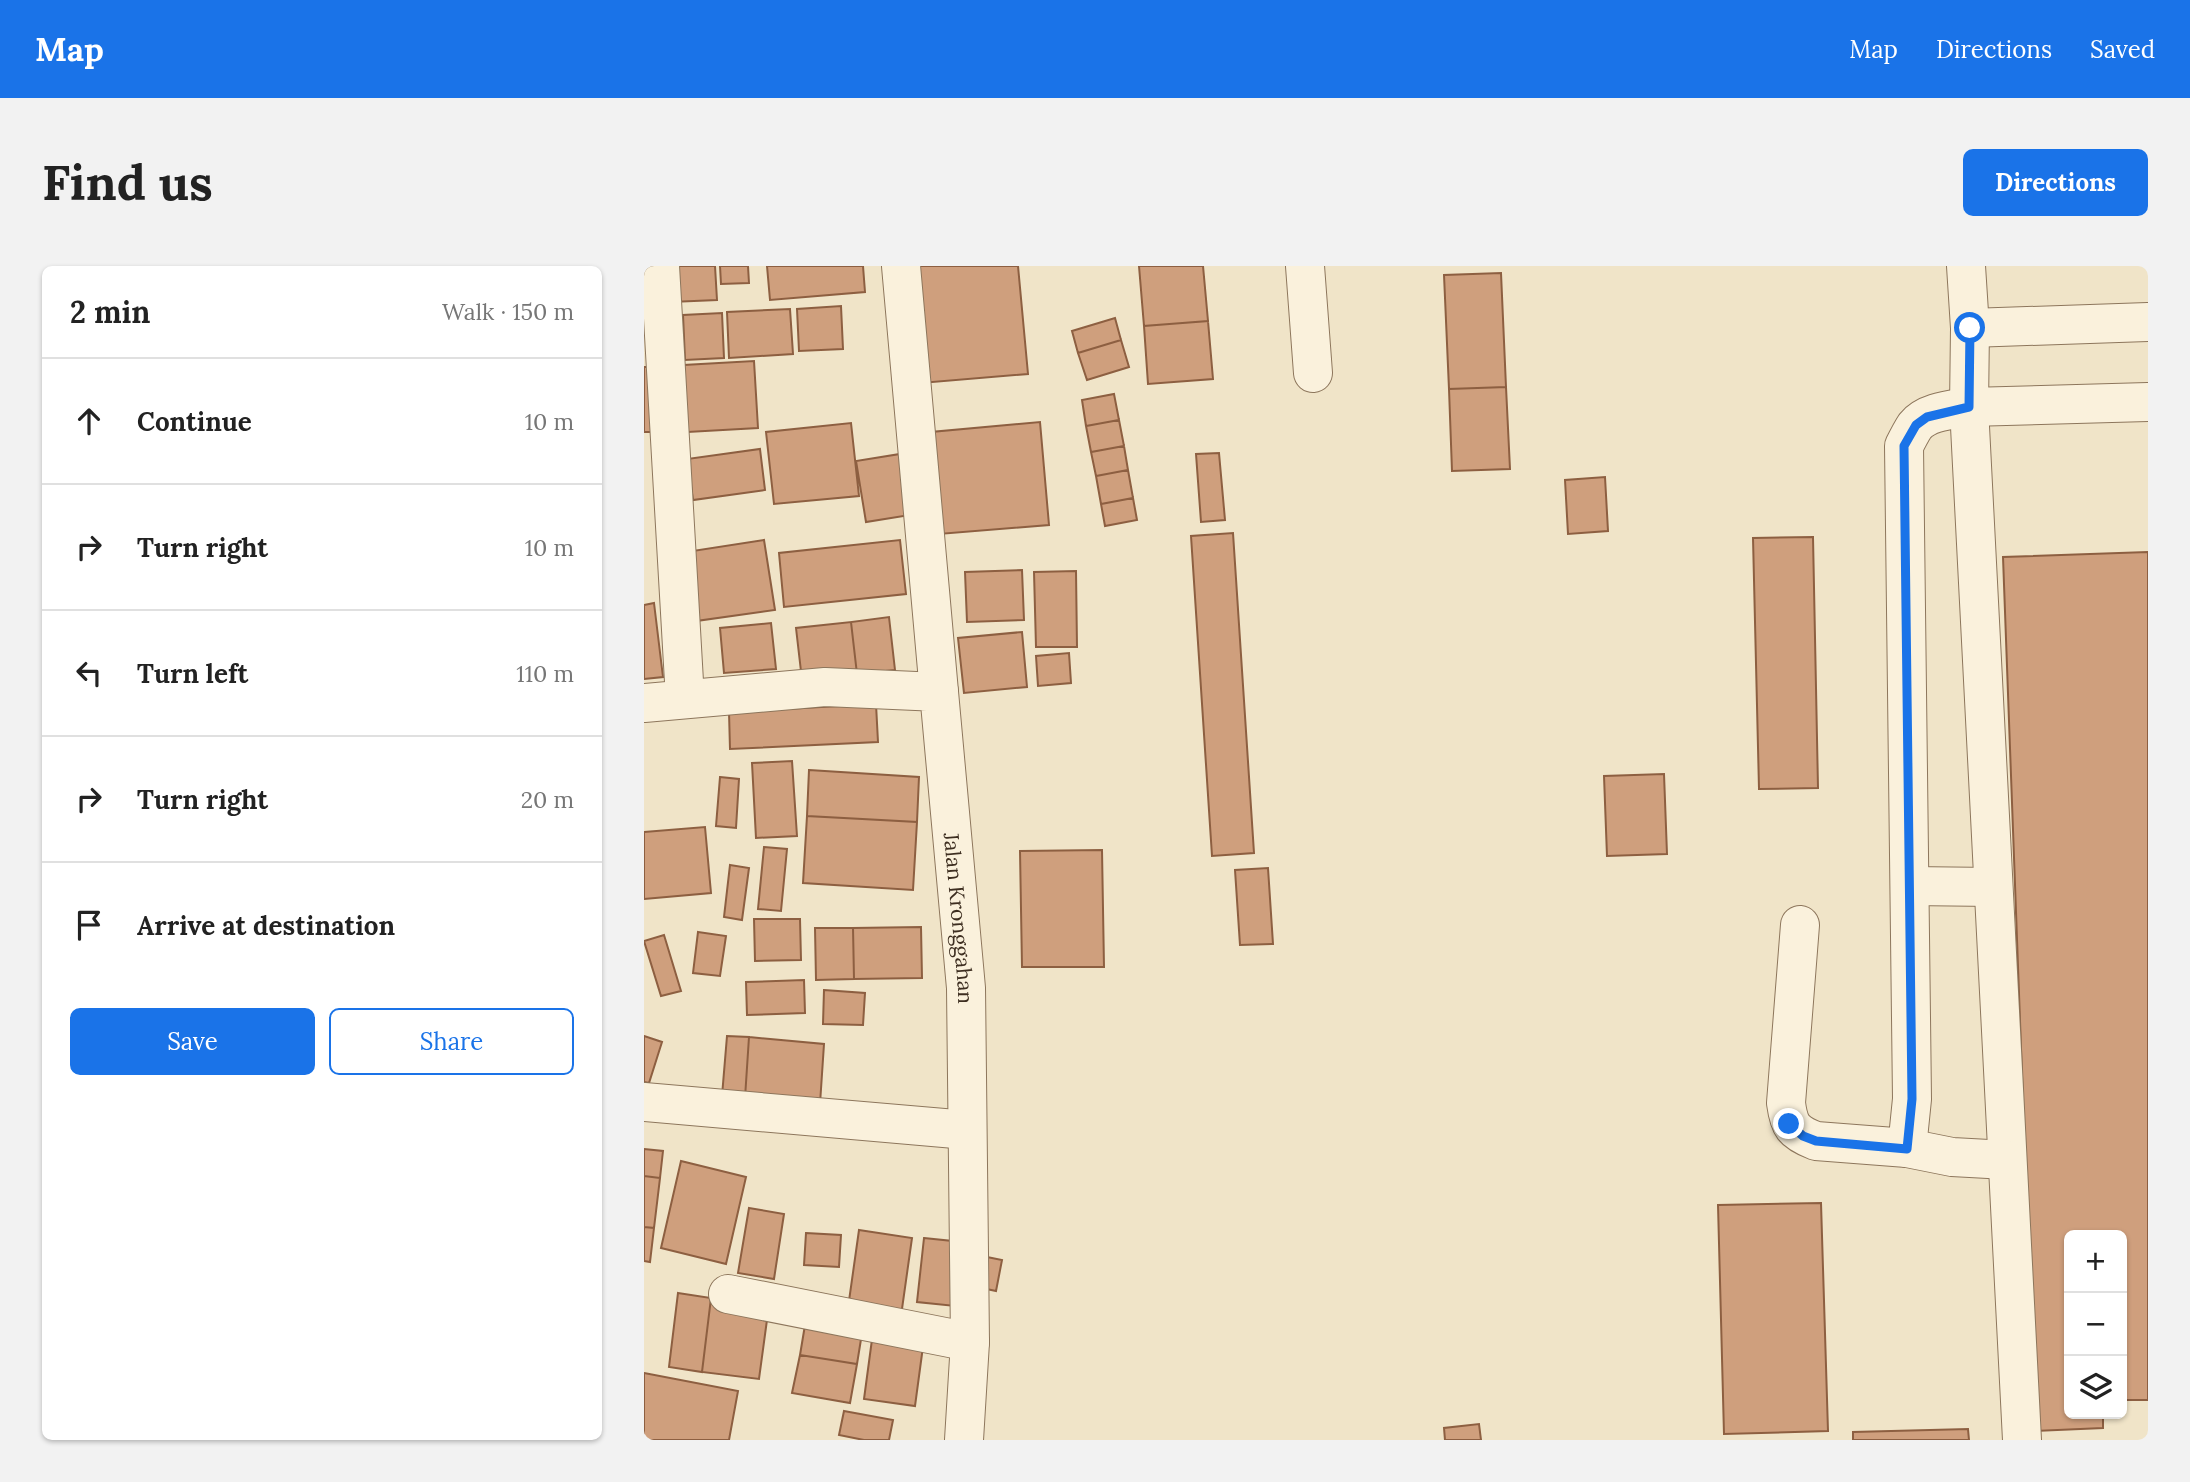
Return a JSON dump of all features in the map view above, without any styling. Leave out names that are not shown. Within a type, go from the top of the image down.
[{"type":"street","points":[[660,266],[658,467],[685,699]]},
{"type":"street","name":"Jalan Kronggahan","points":[[901,266],[966,988],[970,1342],[964,1440]]},
{"type":"street","points":[[1305,266],[1313,373]]},
{"type":"street","points":[[1966,266],[1970,328],[1969,407],[2022,1440]]},
{"type":"street","points":[[1970,328],[2148,322]]},
{"type":"street","points":[[1907,1149],[1912,1099],[1904,446],[1916,425],[1927,417],[1969,407],[2148,402]]},
{"type":"street","points":[[644,703],[825,687],[939,692]]},
{"type":"street","points":[[1910,886],[1993,887]]},
{"type":"street","points":[[1800,925],[1786,1103],[1789,1124],[1803,1136],[1816,1141],[1907,1149],[1952,1157],[2007,1160]]},
{"type":"street","points":[[644,1102],[967,1130]]},
{"type":"street","points":[[728,1294],[970,1342]]},
{"type":"building","points":[[669,266],[715,266],[717,300],[671,302]]},
{"type":"building","points":[[720,266],[748,266],[749,283],[721,284]]},
{"type":"building","points":[[767,266],[863,266],[865,292],[770,300]]},
{"type":"building","points":[[911,266],[1018,266],[1028,374],[921,383]]},
{"type":"building","points":[[1139,266],[1203,266],[1208,321],[1144,326]]},
{"type":"building","points":[[1501,273],[1506,387],[1449,389],[1444,275]]},
{"type":"building","points":[[841,306],[843,349],[799,351],[797,309]]},
{"type":"building","points":[[790,309],[793,354],[729,358],[727,312]]},
{"type":"building","points":[[722,313],[724,358],[685,360],[683,315]]},
{"type":"building","points":[[1115,318],[1121,340],[1078,353],[1072,331]]},
{"type":"building","points":[[1208,321],[1213,379],[1148,384],[1144,326]]},
{"type":"building","points":[[1121,340],[1129,367],[1087,380],[1078,353]]},
{"type":"building","points":[[754,361],[758,428],[670,433],[666,366]]},
{"type":"building","points":[[644,367],[652,367],[652,432],[644,432]]},
{"type":"building","points":[[1506,387],[1510,469],[1452,471],[1449,389]]},
{"type":"building","points":[[1114,394],[1119,420],[1086,426],[1082,400]]},
{"type":"building","points":[[1119,420],[1124,446],[1091,452],[1086,426]]},
{"type":"building","points":[[1040,422],[1049,525],[939,534],[931,432]]},
{"type":"building","points":[[851,423],[859,496],[774,504],[766,432]]},
{"type":"building","points":[[1124,446],[1128,470],[1096,476],[1091,452]]},
{"type":"building","points":[[760,449],[765,490],[693,500],[687,459]]},
{"type":"building","points":[[1219,453],[1225,520],[1201,522],[1196,454]]},
{"type":"building","points":[[900,454],[910,515],[866,522],[856,461]]},
{"type":"building","points":[[1128,470],[1133,498],[1101,504],[1096,476]]},
{"type":"building","points":[[1605,477],[1608,531],[1568,534],[1565,480]]},
{"type":"building","points":[[1133,498],[1137,520],[1105,526],[1101,504]]},
{"type":"building","points":[[1233,533],[1254,853],[1212,856],[1191,536]]},
{"type":"building","points":[[1813,537],[1818,788],[1759,789],[1753,538]]},
{"type":"building","points":[[764,540],[775,610],[696,621],[686,552]]},
{"type":"building","points":[[900,540],[906,594],[784,607],[779,553]]},
{"type":"building","points":[[2148,552],[2148,1400],[2127,1400],[2127,1230],[2064,1230],[2064,1419],[2103,1419],[2103,1428],[2035,1431],[2003,557]]},
{"type":"building","points":[[1022,570],[1024,620],[967,622],[965,572]]},
{"type":"building","points":[[1076,571],[1077,647],[1036,647],[1034,572]]},
{"type":"building","points":[[654,603],[663,677],[644,679],[644,605]]},
{"type":"building","points":[[889,617],[895,670],[857,674],[851,622]]},
{"type":"building","points":[[851,622],[857,674],[802,680],[796,628]]},
{"type":"building","points":[[771,623],[776,669],[724,673],[720,628]]},
{"type":"building","points":[[1022,632],[1027,687],[964,693],[958,638]]},
{"type":"building","points":[[1069,653],[1071,683],[1038,686],[1036,656]]},
{"type":"building","points":[[876,704],[878,742],[730,749],[729,712]]},
{"type":"building","points":[[792,761],[797,836],[756,838],[752,763]]},
{"type":"building","points":[[809,770],[919,777],[917,822],[807,816]]},
{"type":"building","points":[[1664,774],[1667,854],[1607,856],[1604,776]]},
{"type":"building","points":[[720,777],[739,779],[736,828],[716,826]]},
{"type":"building","points":[[807,816],[917,822],[913,890],[803,883]]},
{"type":"building","points":[[705,827],[711,893],[644,899],[644,832]]},
{"type":"building","points":[[764,847],[787,849],[781,911],[758,909]]},
{"type":"building","points":[[1102,850],[1104,967],[1022,967],[1020,851]]},
{"type":"building","points":[[730,865],[749,868],[742,920],[724,917]]},
{"type":"building","points":[[1268,868],[1273,944],[1240,945],[1235,870]]},
{"type":"building","points":[[754,919],[800,919],[801,960],[755,961]]},
{"type":"building","points":[[921,927],[922,978],[854,979],[853,928]]},
{"type":"building","points":[[815,928],[853,928],[854,979],[816,980]]},
{"type":"building","points":[[698,932],[726,936],[720,976],[693,973]]},
{"type":"building","points":[[664,935],[681,991],[661,996],[644,941]]},
{"type":"building","points":[[804,980],[805,1013],[747,1015],[746,982]]},
{"type":"building","points":[[824,990],[865,993],[863,1025],[823,1024]]},
{"type":"building","points":[[644,1036],[662,1042],[649,1083],[644,1082]]},
{"type":"building","points":[[727,1036],[749,1037],[745,1098],[722,1096]]},
{"type":"building","points":[[749,1037],[824,1044],[820,1104],[745,1098]]},
{"type":"building","points":[[644,1149],[663,1151],[660,1178],[644,1176]]},
{"type":"building","points":[[681,1161],[746,1177],[726,1264],[661,1248]]},
{"type":"building","points":[[644,1176],[660,1178],[654,1228],[644,1227]]},
{"type":"building","points":[[1821,1203],[1828,1431],[1724,1434],[1718,1205]]},
{"type":"building","points":[[749,1208],[784,1214],[774,1279],[738,1273]]},
{"type":"building","points":[[644,1227],[654,1228],[650,1262],[644,1261]]},
{"type":"building","points":[[859,1230],[912,1238],[901,1316],[848,1308]]},
{"type":"building","points":[[806,1233],[841,1235],[839,1267],[804,1265]]},
{"type":"building","points":[[924,1238],[962,1242],[955,1306],[917,1302]]},
{"type":"building","points":[[982,1256],[1002,1260],[996,1291],[977,1287]]},
{"type":"building","points":[[678,1293],[711,1298],[702,1372],[669,1367]]},
{"type":"building","points":[[711,1298],[769,1305],[759,1379],[702,1372]]},
{"type":"building","points":[[805,1325],[862,1333],[857,1364],[800,1355]]},
{"type":"building","points":[[873,1332],[924,1339],[915,1406],[864,1399]]},
{"type":"building","points":[[800,1355],[857,1364],[850,1403],[792,1393]]},
{"type":"building","points":[[644,1373],[738,1391],[729,1440],[644,1440]]},
{"type":"building","points":[[844,1411],[893,1420],[889,1440],[864,1440],[839,1435]]},
{"type":"building","points":[[1479,1424],[1481,1440],[1445,1440],[1444,1428]]},
{"type":"building","points":[[1968,1429],[1969,1440],[1853,1440],[1853,1432]]},
{"type":"route","points":[[1789,1124],[1803,1136],[1816,1141],[1907,1149],[1912,1099],[1904,446],[1916,425],[1927,417],[1969,407],[1970,328]]}]
